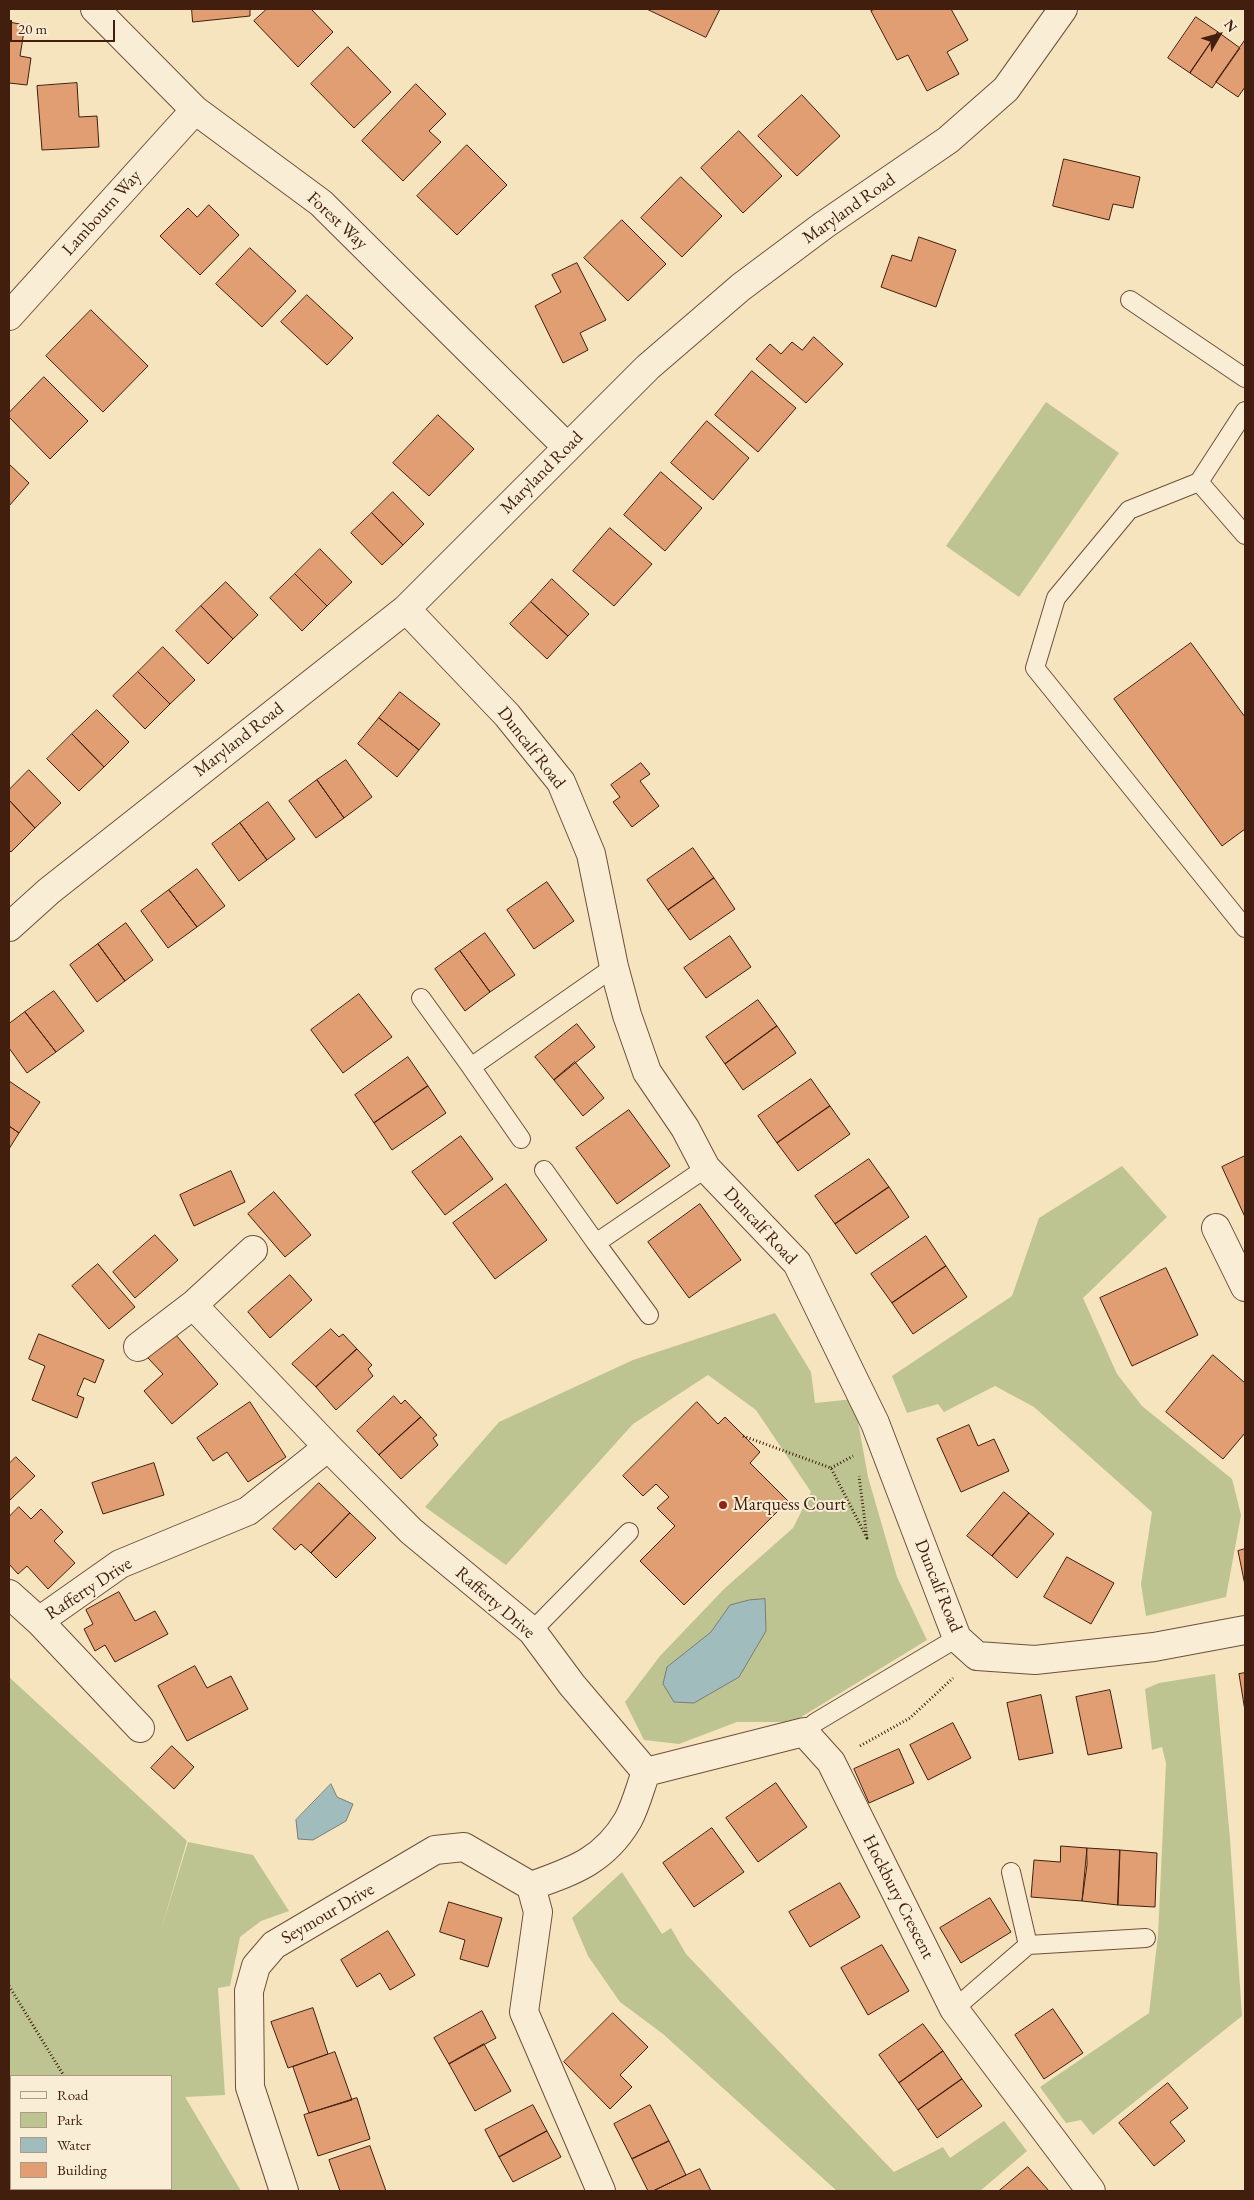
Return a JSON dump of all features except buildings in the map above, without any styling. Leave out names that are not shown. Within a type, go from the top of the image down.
[{"type":"street","name":"Forest Way","points":[[95,9],[194,110],[321,203],[568,447]]},
{"type":"street","name":"Maryland Road","points":[[9,927],[49,891],[406,609],[648,367],[741,287],[824,225],[948,140],[1006,89],[1063,9]]},
{"type":"street","name":"Lambourn Way","points":[[9,316],[194,110]]},
{"type":"street","name":"Duncalf Road","points":[[406,609],[507,715],[561,782],[591,854],[614,967],[627,1015],[647,1072],[684,1128],[706,1168],[797,1263],[875,1423],[956,1638],[977,1656]]},
{"type":"street","points":[[1216,1228],[1245,1287]]},
{"type":"street","points":[[138,1347],[193,1305],[253,1250]]},
{"type":"street","name":"Rafferty Drive","points":[[193,1305],[328,1448],[411,1531],[532,1632],[572,1684],[646,1772]]},
{"type":"street","name":"Rafferty Drive","points":[[9,1594],[39,1621],[120,1564],[248,1511],[328,1448]]},
{"type":"street","points":[[39,1621],[140,1728]]},
{"type":"street","points":[[977,1656],[1035,1660],[1154,1647],[1245,1630]]},
{"type":"street","points":[[601,2191],[524,2012],[538,1912],[531,1886],[571,1872],[603,1853],[628,1819],[646,1772],[804,1732]]},
{"type":"street","name":"Hockbury Crescent","points":[[804,1732],[831,1762],[954,2010],[1091,2191]]},
{"type":"street","name":"Seymour Drive","points":[[284,2191],[250,2087],[249,1991],[256,1966],[274,1945],[435,1850],[464,1847],[531,1886]]},
{"type":"lane","points":[[1130,300],[1245,378]]},
{"type":"lane","points":[[1245,411],[1199,482],[1129,510],[1056,598],[1035,668],[1245,928]]},
{"type":"lane","points":[[1199,482],[1245,536]]},
{"type":"lane","points":[[471,1067],[614,967]]},
{"type":"lane","points":[[421,998],[521,1139]]},
{"type":"lane","points":[[596,1243],[706,1168]]},
{"type":"lane","points":[[544,1170],[648,1315]]},
{"type":"lane","points":[[532,1632],[628,1532]]},
{"type":"lane","points":[[804,1732],[956,1638]]},
{"type":"lane","points":[[1012,1872],[1028,1946]]},
{"type":"lane","points":[[954,2010],[1028,1946],[1146,1938]]},
{"type":"path","points":[[743,1436],[831,1468],[867,1538],[859,1473]]},
{"type":"path","points":[[831,1468],[856,1454],[858,1464]]},
{"type":"path","points":[[831,1762],[910,1718],[977,1656]]},
{"type":"path","points":[[9,1986],[63,2075]]},
{"type":"green space","points":[[1046,402],[1119,453],[1019,597],[946,546]]},
{"type":"green space","points":[[1122,1166],[1167,1217],[1083,1298],[1117,1374],[1142,1406],[1232,1479],[1241,1515],[1226,1597],[1146,1616],[1141,1584],[1152,1512],[1034,1407],[995,1386],[944,1412],[938,1404],[907,1413],[892,1376],[1012,1296],[1039,1218]]},
{"type":"green space","points":[[775,1313],[811,1372],[815,1403],[854,1399],[868,1477],[897,1577],[927,1640],[793,1722],[737,1722],[679,1744],[644,1740],[625,1702],[660,1656],[724,1589],[793,1528],[811,1492],[756,1410],[708,1375],[633,1424],[506,1565],[425,1507],[499,1422],[633,1360]]},
{"type":"green space","points":[[1215,1674],[1230,1839],[1242,2016],[1093,2135],[1081,2120],[1066,2123],[1040,2087],[1149,2013],[1158,1935],[1166,1763],[1162,1747],[1152,1750],[1145,1689],[1159,1683]]},
{"type":"green space","points":[[9,1677],[187,1841],[161,1930],[188,1842],[253,1855],[289,1911],[261,1921],[240,1937],[230,1986],[218,1988],[225,2095],[185,2097],[241,2191],[9,2191]]},
{"type":"green space","points":[[622,1872],[662,1934],[671,1928],[686,1954],[894,2172],[943,2147],[950,2158],[1004,2121],[1027,2151],[980,2191],[837,2191],[663,2034],[620,2002],[588,1956],[572,1918]]},
{"type":"water","points":[[765,1599],[766,1631],[739,1677],[694,1703],[674,1702],[663,1684],[667,1667],[711,1632],[730,1605],[749,1600]]},
{"type":"water","points":[[331,1784],[337,1797],[353,1804],[346,1821],[313,1840],[298,1839],[296,1820]]},
{"type":"place","name":"Marquess Court","points":[[723,1505]]}]
